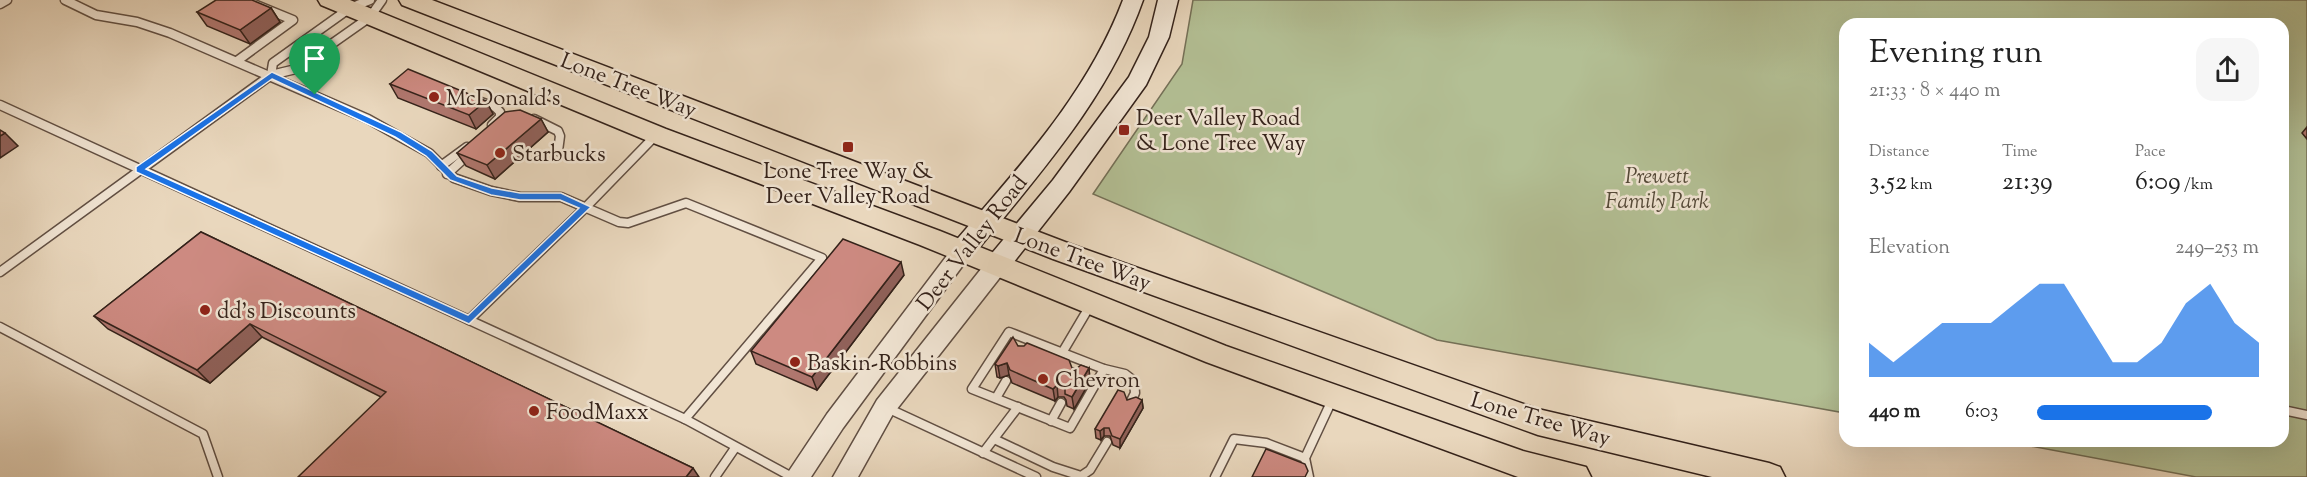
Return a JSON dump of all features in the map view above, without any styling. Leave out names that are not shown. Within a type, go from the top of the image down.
[{"type":"main road","name":"Lone Tree Way","points":[[410,0],[1021,235],[1538,423],[1769,477]]},
{"type":"main road","name":"Deer Valley Road","points":[[962,251],[1073,112],[1104,69],[1126,23],[1133,0]]},
{"type":"main road","name":"Deer Valley Road","points":[[997,265],[1061,186],[1137,80],[1159,37],[1168,0]]},
{"type":"main road","name":"Lone Tree Way","points":[[360,5],[657,135],[962,251],[1333,398],[1523,465],[1575,477]]},
{"type":"street","name":"Deer Valley Road","points":[[797,477],[835,421],[962,251]]},
{"type":"street","name":"Deer Valley Road","points":[[845,477],[885,407],[997,265]]},
{"type":"lane","points":[[0,4],[7,0]]},
{"type":"lane","points":[[65,0],[96,15],[137,22],[170,33],[272,75],[398,134],[429,153],[447,174],[491,191],[520,197],[561,197],[619,222],[628,223],[686,203],[822,258],[685,419]]},
{"type":"lane","points":[[237,61],[293,20],[244,0]]},
{"type":"lane","points":[[272,75],[273,63],[360,5]]},
{"type":"lane","points":[[0,272],[272,75],[296,69],[360,5]]},
{"type":"lane","points":[[465,96],[495,107],[500,112],[500,117],[490,132],[509,120]]},
{"type":"lane","points":[[0,105],[685,419],[792,477]]},
{"type":"lane","points":[[522,116],[531,117],[555,127],[560,136],[558,150]]},
{"type":"lane","points":[[469,320],[657,135]]},
{"type":"lane","points":[[441,166],[474,146],[447,174]]},
{"type":"lane","points":[[1062,353],[1092,304]]},
{"type":"lane","points":[[0,327],[203,434],[218,477]]},
{"type":"lane","points":[[1104,369],[1070,428],[972,389],[1009,332],[1029,344],[1062,353],[1083,365],[1104,369],[1125,374],[1134,381],[1136,393],[1130,403]]},
{"type":"lane","points":[[996,398],[1006,381]]},
{"type":"lane","points":[[1309,477],[1305,458],[1333,398]]},
{"type":"lane","points":[[1051,421],[1061,404]]},
{"type":"lane","points":[[885,407],[1036,477]]},
{"type":"lane","points":[[983,453],[1018,407]]},
{"type":"lane","points":[[2289,411],[2307,415]]},
{"type":"lane","points":[[994,439],[1053,467],[1081,476],[1090,470],[1107,442]]},
{"type":"lane","points":[[1215,477],[1234,440],[1266,443],[1305,458]]},
{"type":"lane","points":[[715,477],[735,448]]},
{"type":"green space","name":"Prewett Family Park","points":[[1193,0],[2307,0],[2307,477],[2196,477],[2036,447],[2289,447],[2289,18],[1839,18],[1839,412],[1437,340],[1093,194],[1182,64]]},
{"type":"building","points":[[216,0],[252,0],[271,8],[240,30],[197,12]]},
{"type":"building","points":[[408,69],[486,101],[469,115],[390,84]]},
{"type":"building","points":[[520,110],[541,119],[487,165],[457,153],[505,112]]},
{"type":"building","points":[[201,232],[693,468],[686,477],[298,477],[386,392],[250,324],[197,370],[94,316]]},
{"type":"building","points":[[843,239],[901,262],[812,377],[751,351]]},
{"type":"building","points":[[1013,337],[1018,346],[1024,346],[1027,343],[1069,360],[1072,368],[1081,365],[1089,368],[1072,397],[1065,394],[1065,388],[1062,385],[1057,385],[1053,389],[1010,370],[1007,363],[998,366],[995,364]]},
{"type":"building","points":[[1118,390],[1124,392],[1127,400],[1136,397],[1142,400],[1120,439],[1112,436],[1109,428],[1100,431],[1095,429]]},
{"type":"building","points":[[1266,449],[1305,464],[1308,471],[1305,477],[1252,477]]},
{"type":"place","name":"McDonald's","points":[[434,97]]},
{"type":"place","name":"Deer Valley Road & Lone Tree Way","points":[[1124,130]]},
{"type":"place","name":"Lone Tree Way & Deer Valley Road","points":[[848,147]]},
{"type":"place","name":"Starbucks","points":[[500,153]]},
{"type":"place","name":"dd's Discounts","points":[[205,310]]},
{"type":"place","name":"Baskin-Robbins","points":[[795,362]]},
{"type":"place","name":"Chevron","points":[[1043,379]]},
{"type":"place","name":"FoodMaxx","points":[[534,411]]},
{"type":"route","points":[[272,75],[315,95],[398,134],[429,153],[447,174],[454,178],[491,191],[520,197],[561,197],[586,207],[469,320],[139,170],[272,75]]}]
